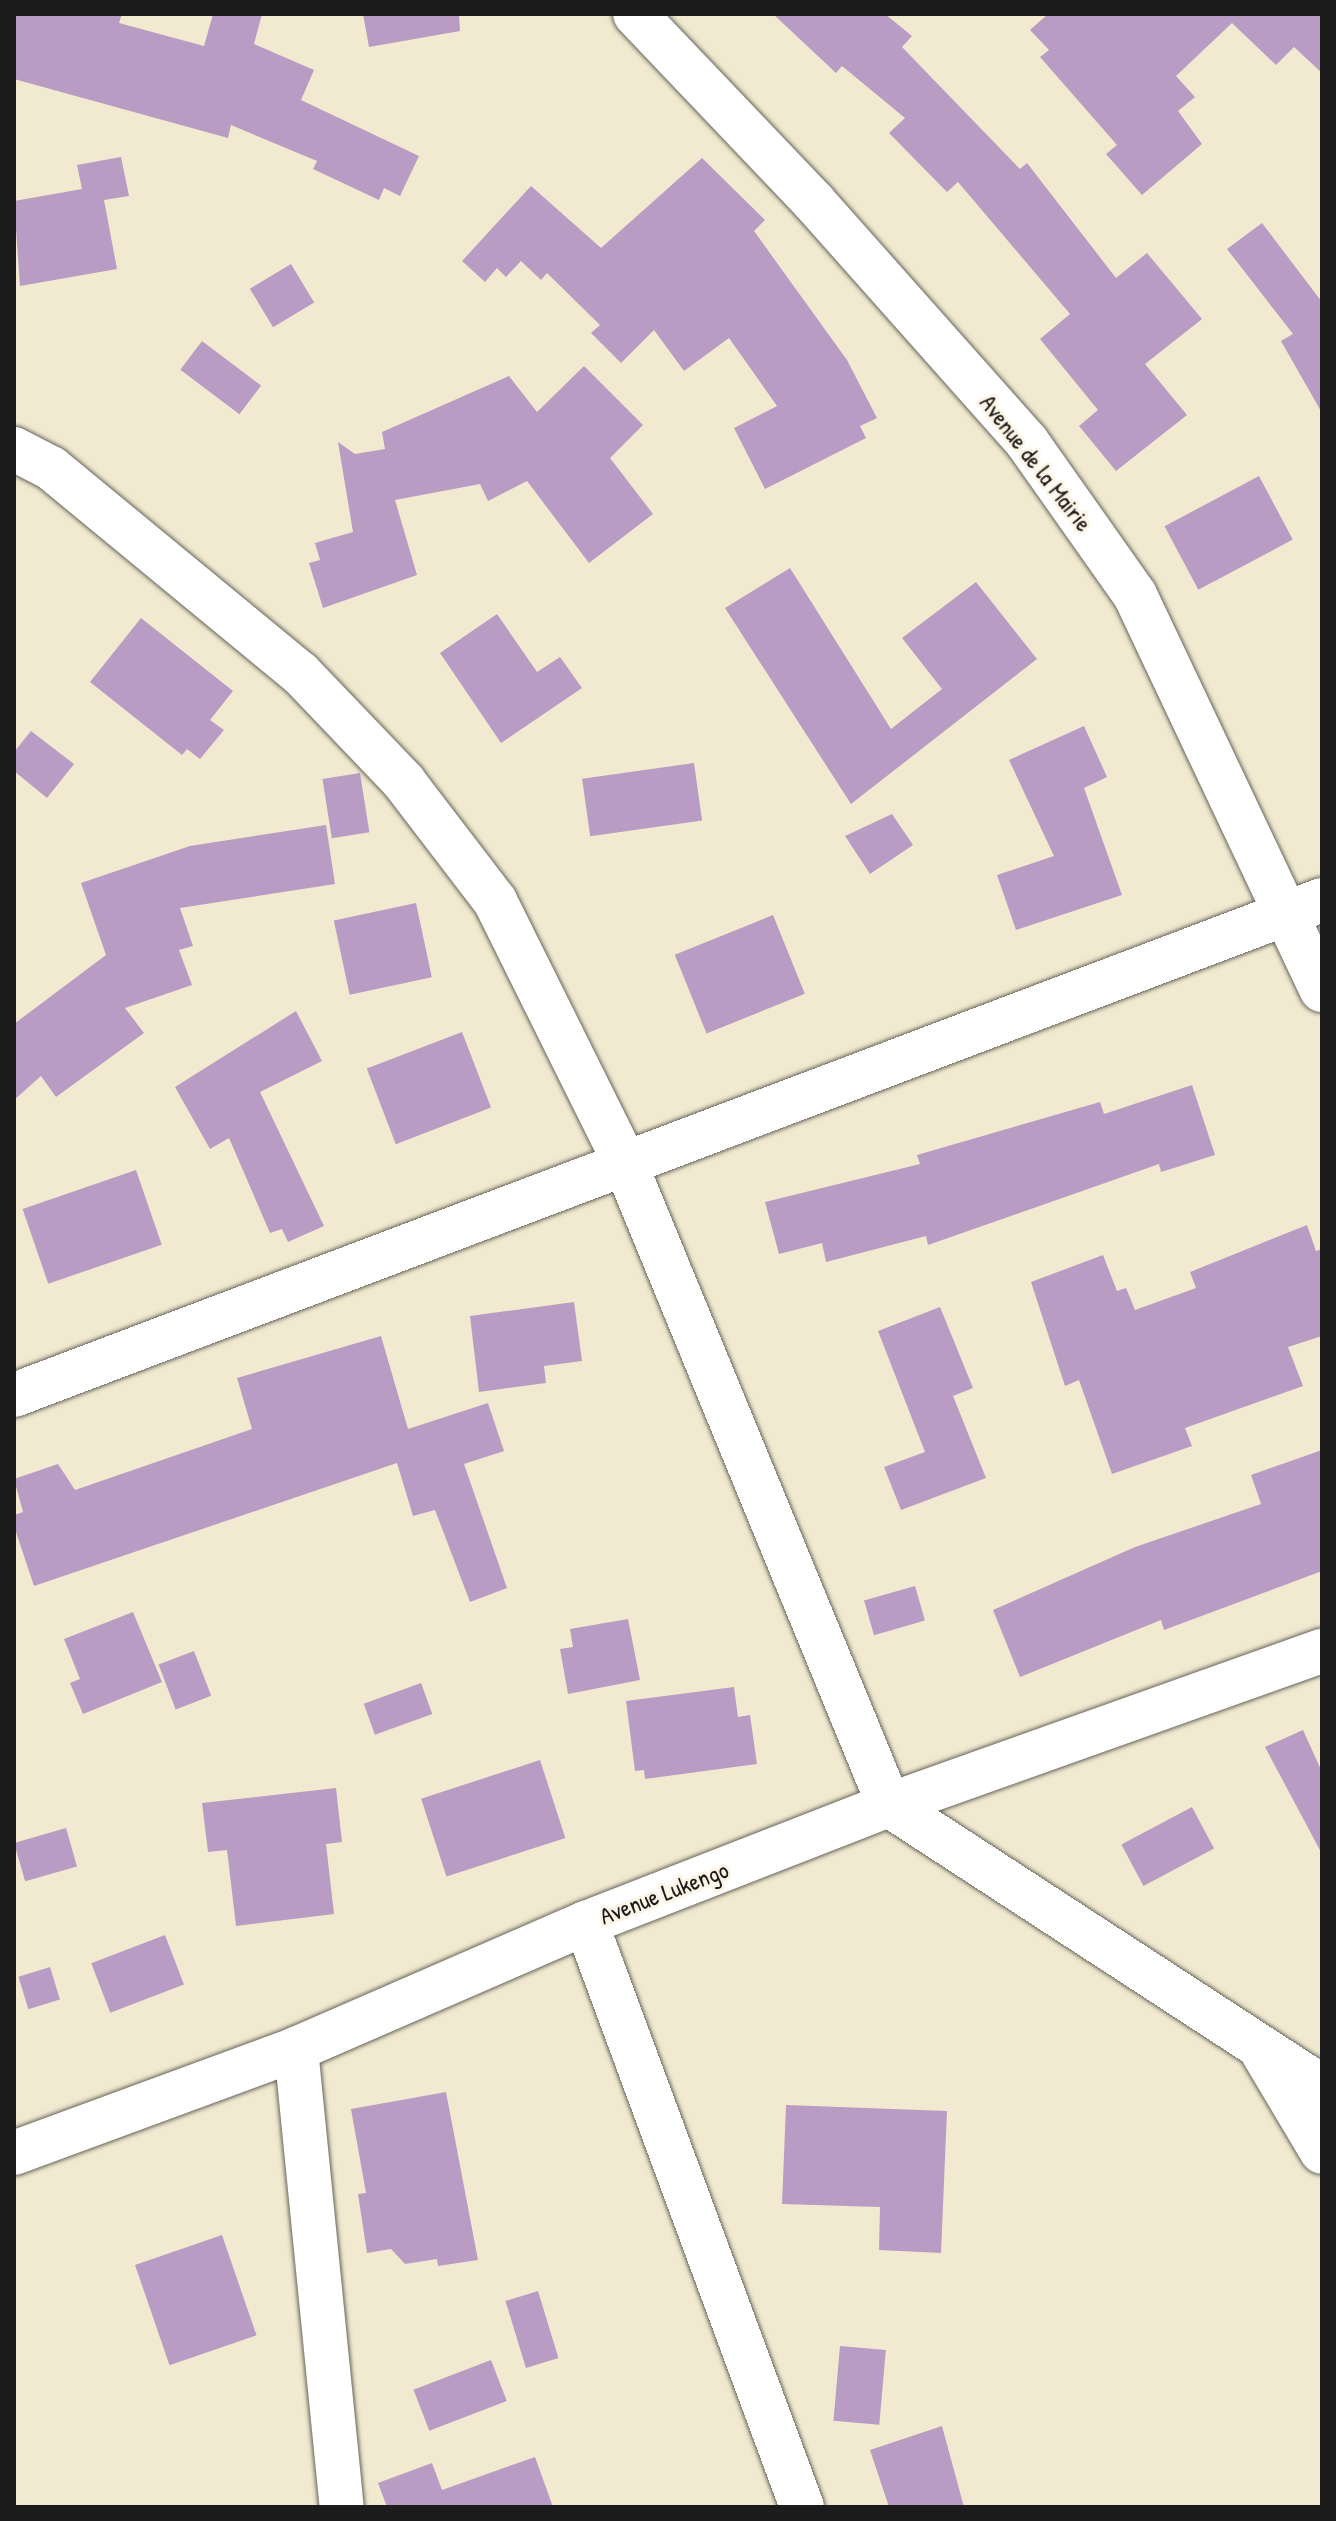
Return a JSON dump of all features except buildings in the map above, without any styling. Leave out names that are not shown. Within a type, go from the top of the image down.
[{"type":"street","name":"Avenue de la Mairie","points":[[635,14],[814,202],[1036,455],[1135,595],[1307,908],[1322,990]]},
{"type":"street","points":[[14,449],[51,468],[300,673],[404,782],[495,901],[625,1163],[889,1805],[1322,2087]]},
{"type":"street","points":[[14,1395],[1307,908]]},
{"type":"street","name":"Avenue Lukengo","points":[[14,2153],[296,2049],[586,1923],[889,1805],[1322,1651]]},
{"type":"street","points":[[586,1923],[802,2507]]},
{"type":"street","points":[[1257,2044],[1322,2152]]},
{"type":"street","points":[[296,2049],[342,2507]]}]
